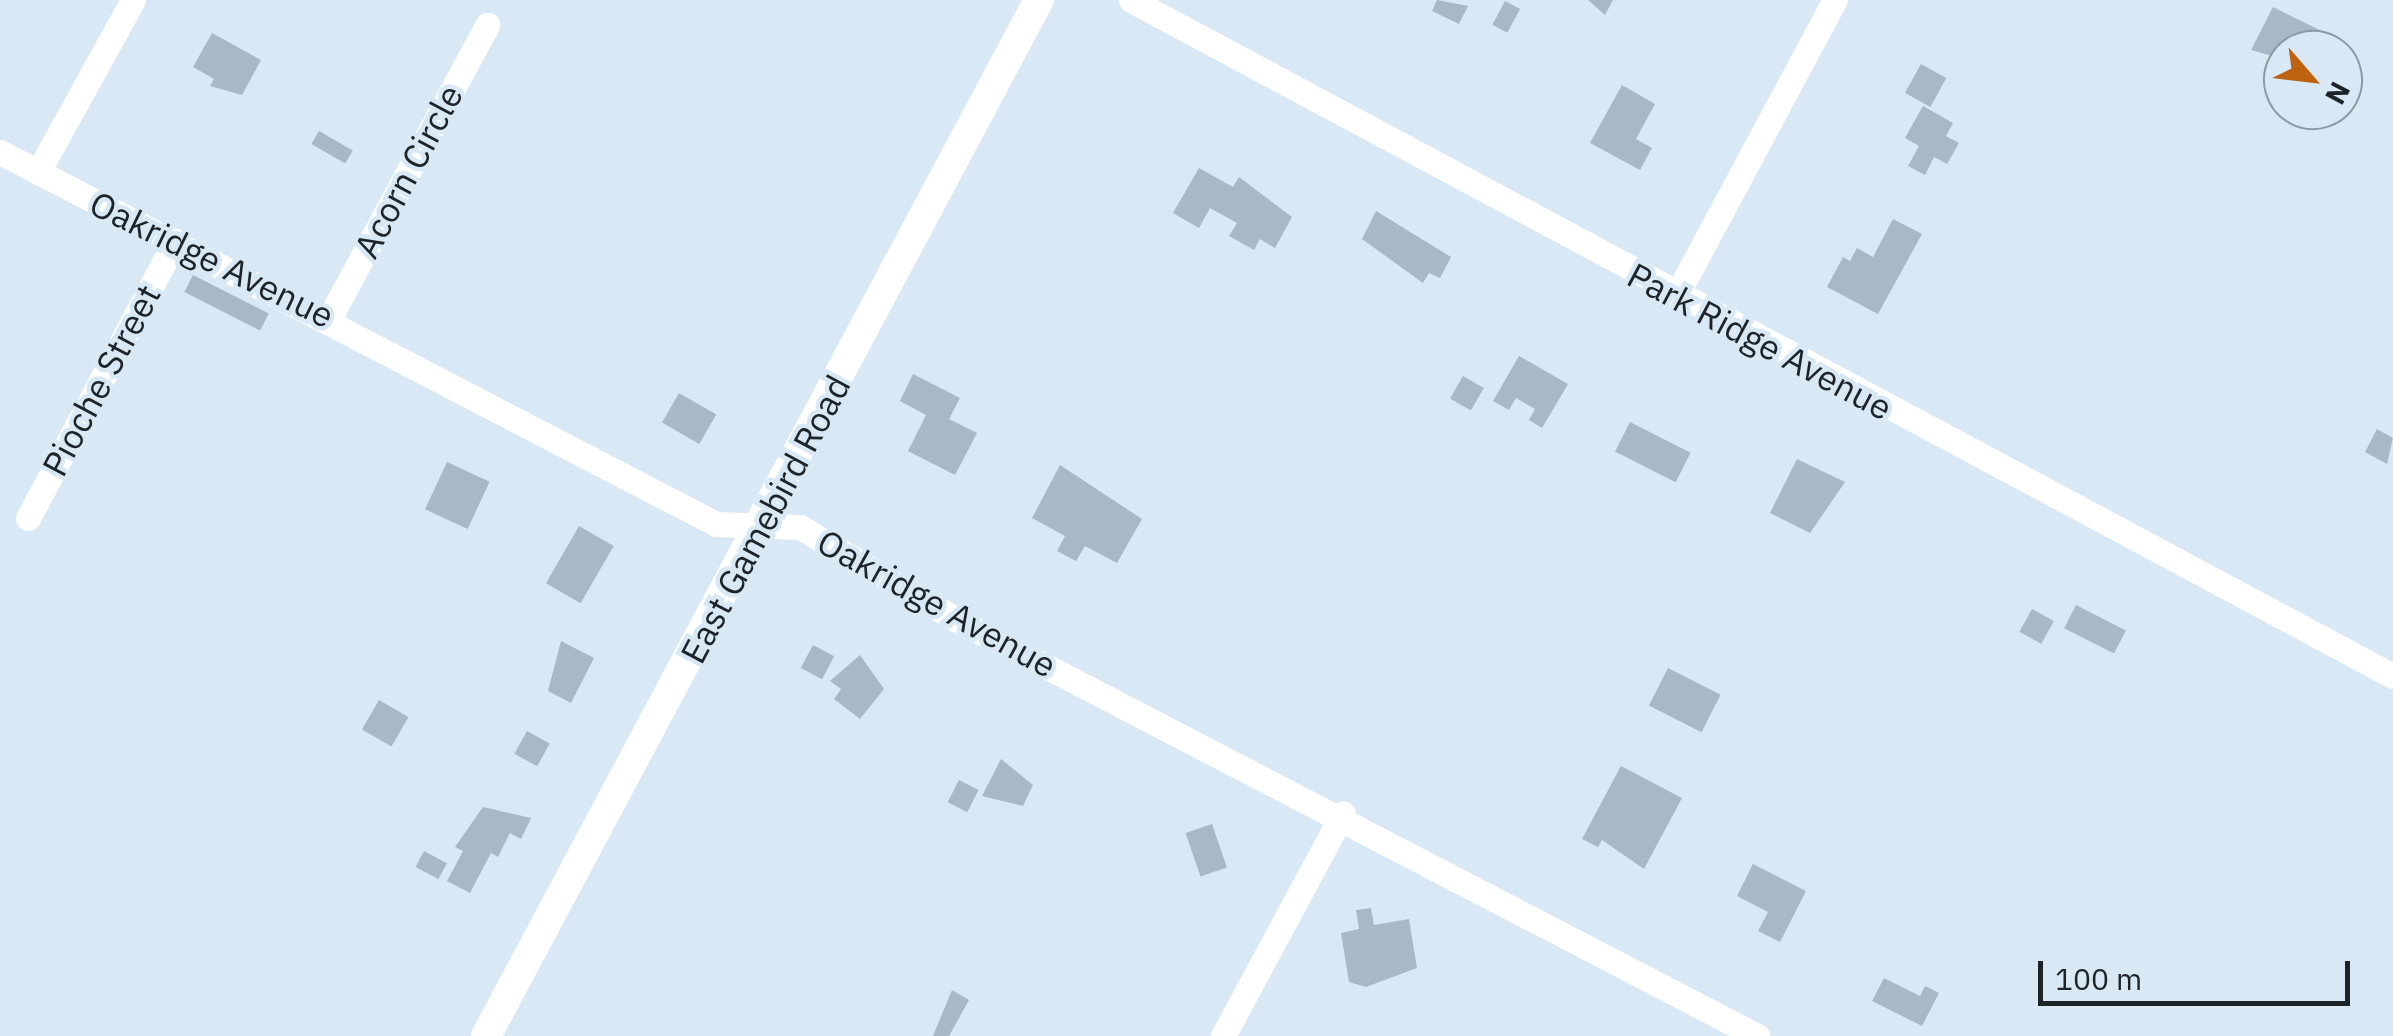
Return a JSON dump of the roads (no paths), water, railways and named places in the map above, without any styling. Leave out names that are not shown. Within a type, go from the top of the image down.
[{"type":"main road","name":"East Gamebird Road","points":[[486,1036],[1039,0]]},
{"type":"street","points":[[38,172],[133,0]]},
{"type":"street","name":"Park Ridge Avenue","points":[[1131,0],[1676,296],[2393,676]]},
{"type":"street","points":[[1676,296],[1836,0]]},
{"type":"street","name":"Acorn Circle","points":[[330,317],[486,25]]},
{"type":"street","name":"Oakridge Avenue","points":[[0,152],[330,317],[716,524],[760,529],[800,527],[957,620],[1344,813],[1757,1036]]},
{"type":"street","name":"Pioche Street","points":[[28,518],[175,241]]},
{"type":"street","points":[[1223,1036],[1344,813]]}]
